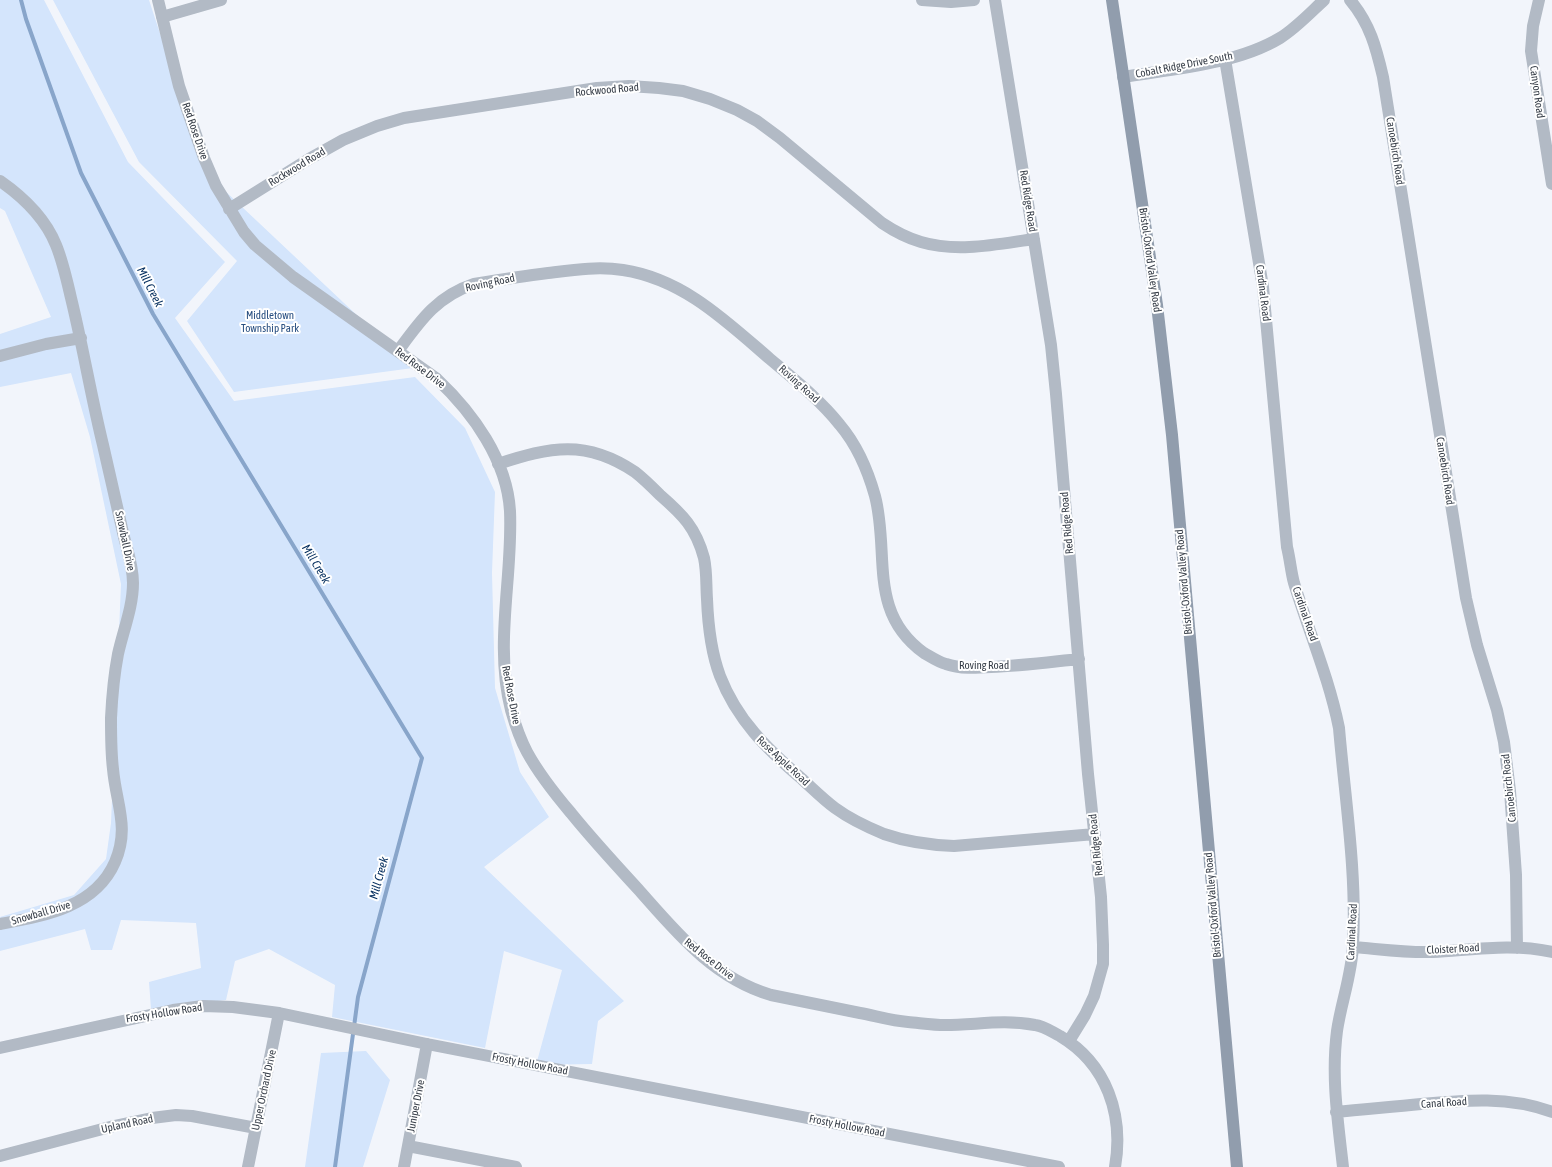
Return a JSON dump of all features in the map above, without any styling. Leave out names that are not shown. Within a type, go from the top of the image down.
[{"type":"main road","name":"Bristol-Oxford Valley Road","points":[[1112,0],[1157,304],[1172,435],[1237,1167]]},
{"type":"street","name":"Red Rose Drive","points":[[158,0],[180,86],[204,158],[216,186],[244,232],[255,245],[293,277],[437,379],[470,413],[486,438],[498,464],[507,492],[510,510],[510,539],[503,654],[511,708],[517,729],[526,751],[545,782],[592,839],[684,941],[709,963],[734,980],[753,989],[771,995],[903,1022],[944,1026],[1008,1021],[1037,1025],[1068,1041],[1091,1062],[1104,1082],[1112,1100],[1116,1115],[1118,1139],[1115,1167]]},
{"type":"street","points":[[162,17],[221,0]]},
{"type":"street","points":[[925,0],[951,2],[974,0]]},
{"type":"street","name":"Red Ridge Road","points":[[995,0],[1051,345],[1101,898],[1103,964],[1094,996],[1085,1015],[1068,1041]]},
{"type":"street","name":"Cobalt Ridge Drive South","points":[[1123,77],[1225,59],[1259,49],[1280,38],[1324,0]]},
{"type":"street","name":"Canoebirch Road","points":[[1350,0],[1358,9],[1368,26],[1376,46],[1383,77],[1466,598],[1477,645],[1504,742],[1510,791],[1516,875],[1517,948]]},
{"type":"street","name":"Canyon Road","points":[[1540,0],[1533,26],[1531,51],[1548,133],[1552,184]]},
{"type":"street","name":"Cardinal Road","points":[[1225,59],[1263,287],[1287,547],[1294,582],[1325,673],[1339,728],[1354,916],[1353,947],[1337,1032],[1334,1080],[1336,1112],[1343,1167]]},
{"type":"street","name":"Rockwood Road","points":[[229,209],[343,140],[378,126],[404,118],[597,88],[629,86],[683,91],[710,99],[737,110],[757,121],[780,138],[882,223],[899,233],[920,242],[937,246],[966,247],[992,245],[1034,238]]},
{"type":"street","name":"Snowball Drive","points":[[0,182],[25,201],[48,230],[56,244],[81,338],[103,444],[131,561],[133,584],[127,622],[118,655],[113,689],[111,718],[113,769],[121,812],[121,845],[115,863],[104,879],[91,893],[78,902],[38,917],[0,924]]},
{"type":"street","name":"Roving Road","points":[[398,351],[417,324],[441,300],[464,287],[474,284],[549,273],[600,268],[623,270],[664,281],[686,292],[710,308],[804,387],[842,426],[861,461],[874,496],[878,513],[883,578],[888,604],[891,614],[905,637],[923,652],[936,660],[956,667],[974,668],[1013,666],[1079,659]]},
{"type":"street","points":[[0,356],[46,344],[81,338]]},
{"type":"street","name":"Rose Apple Road","points":[[498,464],[531,453],[553,449],[575,449],[604,455],[636,474],[678,511],[692,527],[699,542],[704,560],[707,578],[709,626],[720,674],[728,694],[744,720],[767,748],[841,812],[884,834],[908,841],[931,845],[954,846],[1095,834]]},
{"type":"street","name":"Cloister Road","points":[[1353,947],[1396,951],[1432,952],[1488,947],[1517,948],[1552,952]]},
{"type":"street","name":"Frosty Hollow Road","points":[[0,1048],[173,1010],[203,1006],[233,1007],[279,1012],[336,1026],[1019,1163],[1059,1167]]},
{"type":"street","name":"Upper Orchard Drive","points":[[248,1167],[279,1012]]},
{"type":"street","name":"Juniper Drive","points":[[404,1167],[428,1044]]},
{"type":"street","name":"Canal Road","points":[[1336,1112],[1467,1100],[1492,1100],[1522,1104],[1552,1112]]},
{"type":"street","name":"Upland Road","points":[[0,1156],[114,1126],[152,1118],[192,1116],[256,1128]]},
{"type":"street","points":[[408,1146],[516,1167]]},
{"type":"green space","points":[[0,0],[44,0],[128,162],[225,262],[175,318],[234,401],[415,377],[465,428],[495,492],[492,573],[495,688],[520,772],[549,817],[484,867],[624,1001],[598,1021],[592,1064],[536,1065],[562,970],[504,951],[485,1048],[332,1017],[335,985],[269,949],[235,961],[226,1000],[151,1009],[149,982],[201,968],[196,923],[121,920],[112,950],[91,950],[85,929],[0,951],[0,917],[74,895],[106,859],[111,823],[121,584],[90,437],[71,373],[0,387],[0,334],[51,317],[5,211],[0,208]]},
{"type":"green space","name":"Middletown Township Park","points":[[53,0],[149,0],[206,173],[413,368],[234,392],[187,321],[237,261],[139,162]]},
{"type":"green space","points":[[366,1051],[390,1080],[363,1167],[305,1167],[321,1053]]},
{"type":"waterway","name":"Mill Creek","points":[[21,0],[26,19],[81,173],[153,314],[422,758],[358,997],[335,1167]]}]
